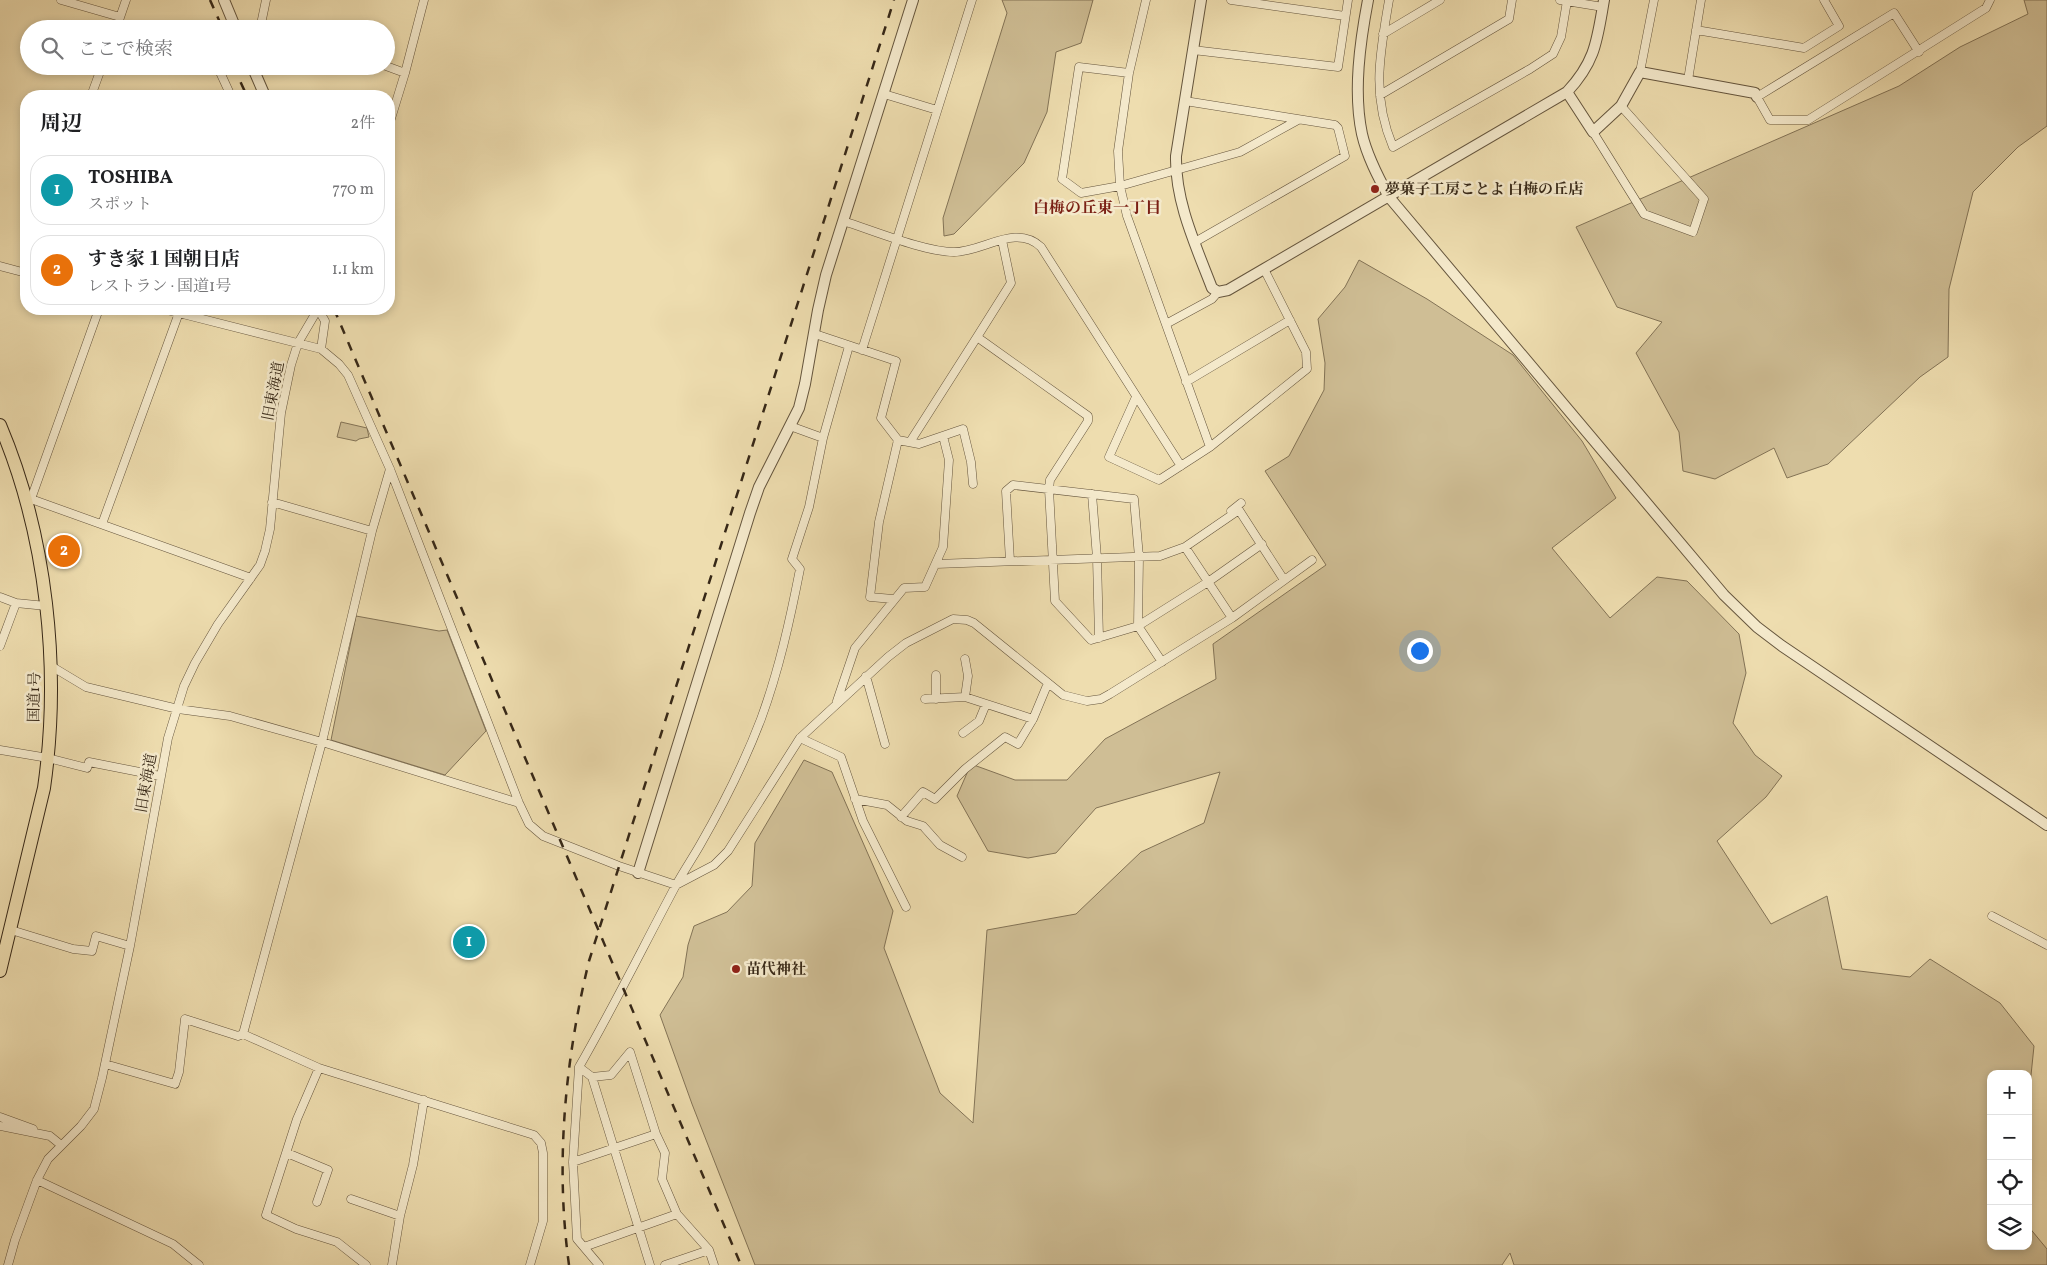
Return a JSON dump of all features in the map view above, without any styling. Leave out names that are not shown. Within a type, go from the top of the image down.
[{"type":"highway","name":"国道1号","points":[[0,971],[7,933],[34,833],[48,758],[51,666],[46,606],[29,500],[1,430]]},
{"type":"street","points":[[61,0],[120,17]]},
{"type":"street","points":[[119,20],[126,0]]},
{"type":"street","points":[[224,0],[232,20]]},
{"type":"street","points":[[262,20],[266,0]]},
{"type":"street","points":[[395,106],[424,0]]},
{"type":"street","points":[[638,873],[750,513],[759,487],[801,400],[826,275],[913,0]]},
{"type":"street","points":[[862,350],[972,0]]},
{"type":"street","points":[[1146,0],[1129,73],[1118,150],[1120,186],[1127,216],[1210,447]]},
{"type":"street","points":[[1201,0],[1175,171],[1184,213],[1212,288],[1218,292]]},
{"type":"street","points":[[1231,0],[1345,16]]},
{"type":"street","points":[[1193,50],[1338,68],[1348,0]]},
{"type":"street","points":[[1368,0],[1359,56],[1359,104],[1362,134],[1373,168],[1389,197],[1718,587],[1757,627],[1782,646],[2047,825]]},
{"type":"street","points":[[1166,324],[1212,299],[1218,292],[1228,290],[1389,197],[1567,92],[1580,79],[1590,61],[1598,41],[1603,4],[1564,1],[1561,37],[1552,54],[1530,69],[1393,148],[1386,130],[1378,79],[1383,34],[1390,0]]},
{"type":"street","points":[[1383,34],[1440,0]]},
{"type":"street","points":[[1380,96],[1509,19],[1512,0]]},
{"type":"street","points":[[1593,132],[1621,106],[1640,72],[1654,0]]},
{"type":"street","points":[[1688,80],[1701,0]]},
{"type":"street","points":[[1696,30],[1804,48],[1839,26],[1824,0]]},
{"type":"street","points":[[1640,72],[1755,93],[1770,120],[1808,120],[1919,52],[1986,8],[1990,0]]},
{"type":"street","points":[[1757,97],[1894,13],[1919,52]]},
{"type":"street","points":[[1129,73],[1079,67],[1062,179],[1081,192],[1120,186],[1240,152],[1298,120]]},
{"type":"street","points":[[395,69],[405,73]]},
{"type":"street","points":[[93,90],[99,75]]},
{"type":"street","points":[[221,75],[228,90]]},
{"type":"street","points":[[257,75],[263,90]]},
{"type":"street","points":[[1567,92],[1644,214],[1693,232],[1704,199],[1621,106]]},
{"type":"street","points":[[884,94],[937,110]]},
{"type":"street","points":[[1185,101],[1335,125],[1338,128],[1345,156],[1195,242]]},
{"type":"street","points":[[843,221],[935,250],[953,252],[970,250],[1002,240],[1024,237],[1034,240],[1041,247],[1181,466]]},
{"type":"street","points":[[910,442],[1011,283],[1002,240]]},
{"type":"street","points":[[0,266],[20,271]]},
{"type":"street","points":[[1136,397],[1109,457],[1158,480],[1210,447],[1307,369],[1306,352],[1264,269]]},
{"type":"street","points":[[97,315],[29,500],[102,524],[251,578]]},
{"type":"street","points":[[102,524],[178,315]]},
{"type":"street","points":[[194,315],[321,349],[339,364],[348,375],[390,470],[519,803],[529,824],[543,836],[638,873],[676,885],[714,865],[728,851],[800,738],[866,676],[906,643],[940,625],[959,618],[974,623],[1063,695],[1074,699],[1094,700],[1110,694],[1232,618],[1312,560]]},
{"type":"street","name":"旧東海道","points":[[8,1265],[37,1180],[48,1158],[81,1126],[94,1109],[130,946],[168,738],[184,686],[195,663],[218,624],[260,565],[265,551],[270,529],[282,413],[291,365],[298,343],[314,315]]},
{"type":"street","points":[[321,349],[325,321],[322,315]]},
{"type":"street","points":[[1186,382],[1290,320]]},
{"type":"street","points":[[815,334],[896,361],[881,418],[898,440],[919,444],[963,429],[971,462],[972,484]]},
{"type":"street","points":[[976,337],[1088,416],[1088,420],[1050,480],[1050,489],[1055,601],[1091,640],[1138,626],[1208,582],[1262,544]]},
{"type":"street","points":[[599,1265],[577,1239],[573,1162],[579,1067],[676,885],[702,843],[736,775],[764,711],[780,659],[800,569],[792,559],[809,507],[823,438],[849,346]]},
{"type":"street","points":[[790,426],[823,438]]},
{"type":"street","points":[[836,703],[855,648],[904,588],[925,587],[943,547],[949,460],[943,436]]},
{"type":"street","points":[[894,599],[870,597],[879,522],[898,440]]},
{"type":"street","points":[[243,1034],[322,742],[372,531],[390,470]]},
{"type":"street","points":[[1010,562],[1006,490],[1013,485],[1134,499],[1139,556],[1138,626],[1162,662]]},
{"type":"street","points":[[1092,494],[1097,558],[1099,638]]},
{"type":"street","points":[[272,502],[372,531]]},
{"type":"street","points":[[1231,516],[1231,510],[1241,503]]},
{"type":"street","points":[[936,564],[1160,556],[1185,547],[1239,510],[1284,580]]},
{"type":"street","points":[[1185,547],[1232,618]]},
{"type":"street","points":[[0,597],[16,604],[46,606]]},
{"type":"street","points":[[0,646],[16,604]]},
{"type":"street","points":[[965,659],[968,676],[965,697]]},
{"type":"street","points":[[51,666],[86,686],[178,708],[230,716],[322,742],[519,803]]},
{"type":"street","points":[[936,675],[936,698]]},
{"type":"street","points":[[866,676],[885,744]]},
{"type":"street","points":[[901,817],[923,792],[935,799],[965,769],[1005,737],[1018,744],[1033,719],[1048,683]]},
{"type":"street","points":[[925,699],[965,697],[1033,719]]},
{"type":"street","points":[[963,733],[979,721],[986,704]]},
{"type":"street","points":[[800,738],[841,757],[863,821],[906,907]]},
{"type":"street","points":[[0,750],[48,758],[87,768],[90,762],[160,776]]},
{"type":"street","points":[[855,799],[887,805],[907,821],[923,826],[940,845],[962,857]]},
{"type":"street","points":[[1992,916],[2047,945]]},
{"type":"street","points":[[7,933],[73,949],[92,951],[96,936],[130,946]]},
{"type":"street","points":[[105,1064],[175,1084],[179,1072],[185,1018],[238,1036],[243,1034],[319,1068],[534,1135],[541,1144],[543,1221],[530,1265]]},
{"type":"street","points":[[592,1077],[611,1075],[630,1052],[656,1134],[665,1152],[662,1179],[677,1214],[709,1250],[714,1265]]},
{"type":"street","points":[[579,1067],[592,1077],[612,1148],[650,1265]]},
{"type":"street","points":[[319,1068],[297,1119],[266,1215],[296,1229],[337,1242],[366,1265]]},
{"type":"street","points":[[392,1265],[400,1216],[413,1165],[424,1100]]},
{"type":"street","points":[[0,1117],[50,1136],[61,1145]]},
{"type":"street","points":[[0,1126],[50,1136]]},
{"type":"street","points":[[573,1162],[656,1134]]},
{"type":"street","points":[[287,1153],[328,1170],[317,1202]]},
{"type":"street","points":[[37,1180],[173,1244],[200,1265]]},
{"type":"street","points":[[351,1200],[400,1216]]},
{"type":"street","points":[[584,1247],[677,1214]]},
{"type":"street","points":[[665,1265],[709,1250]]},
{"type":"shaded area","points":[[1002,0],[1093,0],[1081,43],[1056,52],[1047,112],[1024,163],[954,234],[944,236],[943,218],[1007,13]]},
{"type":"shaded area","points":[[2024,0],[2047,0],[2047,126],[2018,147],[1973,192],[1949,289],[1948,357],[1920,377],[1828,464],[1787,478],[1774,448],[1715,479],[1683,471],[1679,432],[1636,353],[1662,322],[1617,307],[1576,227],[1899,86],[1960,47],[2028,14]]},
{"type":"shaded area","points":[[1359,260],[1427,299],[1513,355],[1582,441],[1616,498],[1552,548],[1610,618],[1657,577],[1687,581],[1739,634],[1746,673],[1733,723],[1755,755],[1782,776],[1766,797],[1717,841],[1771,924],[1827,896],[1842,969],[1910,977],[1930,959],[2000,1003],[2034,1046],[2032,1070],[1987,1070],[1987,1250],[2032,1250],[2032,1231],[2047,1249],[2047,1265],[1514,1265],[1510,1253],[1502,1265],[755,1265],[692,1104],[660,1015],[683,977],[688,945],[694,926],[727,912],[752,886],[755,843],[804,760],[832,772],[893,911],[884,948],[940,1093],[973,1123],[987,930],[1076,914],[1141,852],[1204,823],[1220,772],[1096,808],[1056,853],[1028,858],[988,851],[957,796],[971,764],[1015,780],[1067,780],[1105,739],[1216,679],[1213,644],[1326,565],[1265,471],[1289,456],[1324,390],[1325,363],[1318,319],[1345,287]]},
{"type":"shaded area","points":[[341,422],[367,428],[369,437],[356,441],[337,437]]},
{"type":"shaded area","points":[[356,616],[439,631],[447,630],[486,731],[445,775],[331,740]]},
{"type":"railway","points":[[210,0],[219,20]]},
{"type":"railway","points":[[569,1265],[563,1189],[565,1112],[574,1036],[589,961],[894,0]]},
{"type":"railway","points":[[237,75],[244,90]]},
{"type":"railway","points":[[337,315],[741,1265]]},
{"type":"place","name":"夢菓子工房ことよ 白梅の丘店","points":[[1375,189]]},
{"type":"place","name":"すき家１国朝日店","points":[[64,551]]},
{"type":"place","name":"TOSHIBA","points":[[469,942]]},
{"type":"place","name":"苗代神社","points":[[736,969]]},
{"type":"district","name":"白梅の丘東一丁目","points":[[1097,207]]}]
